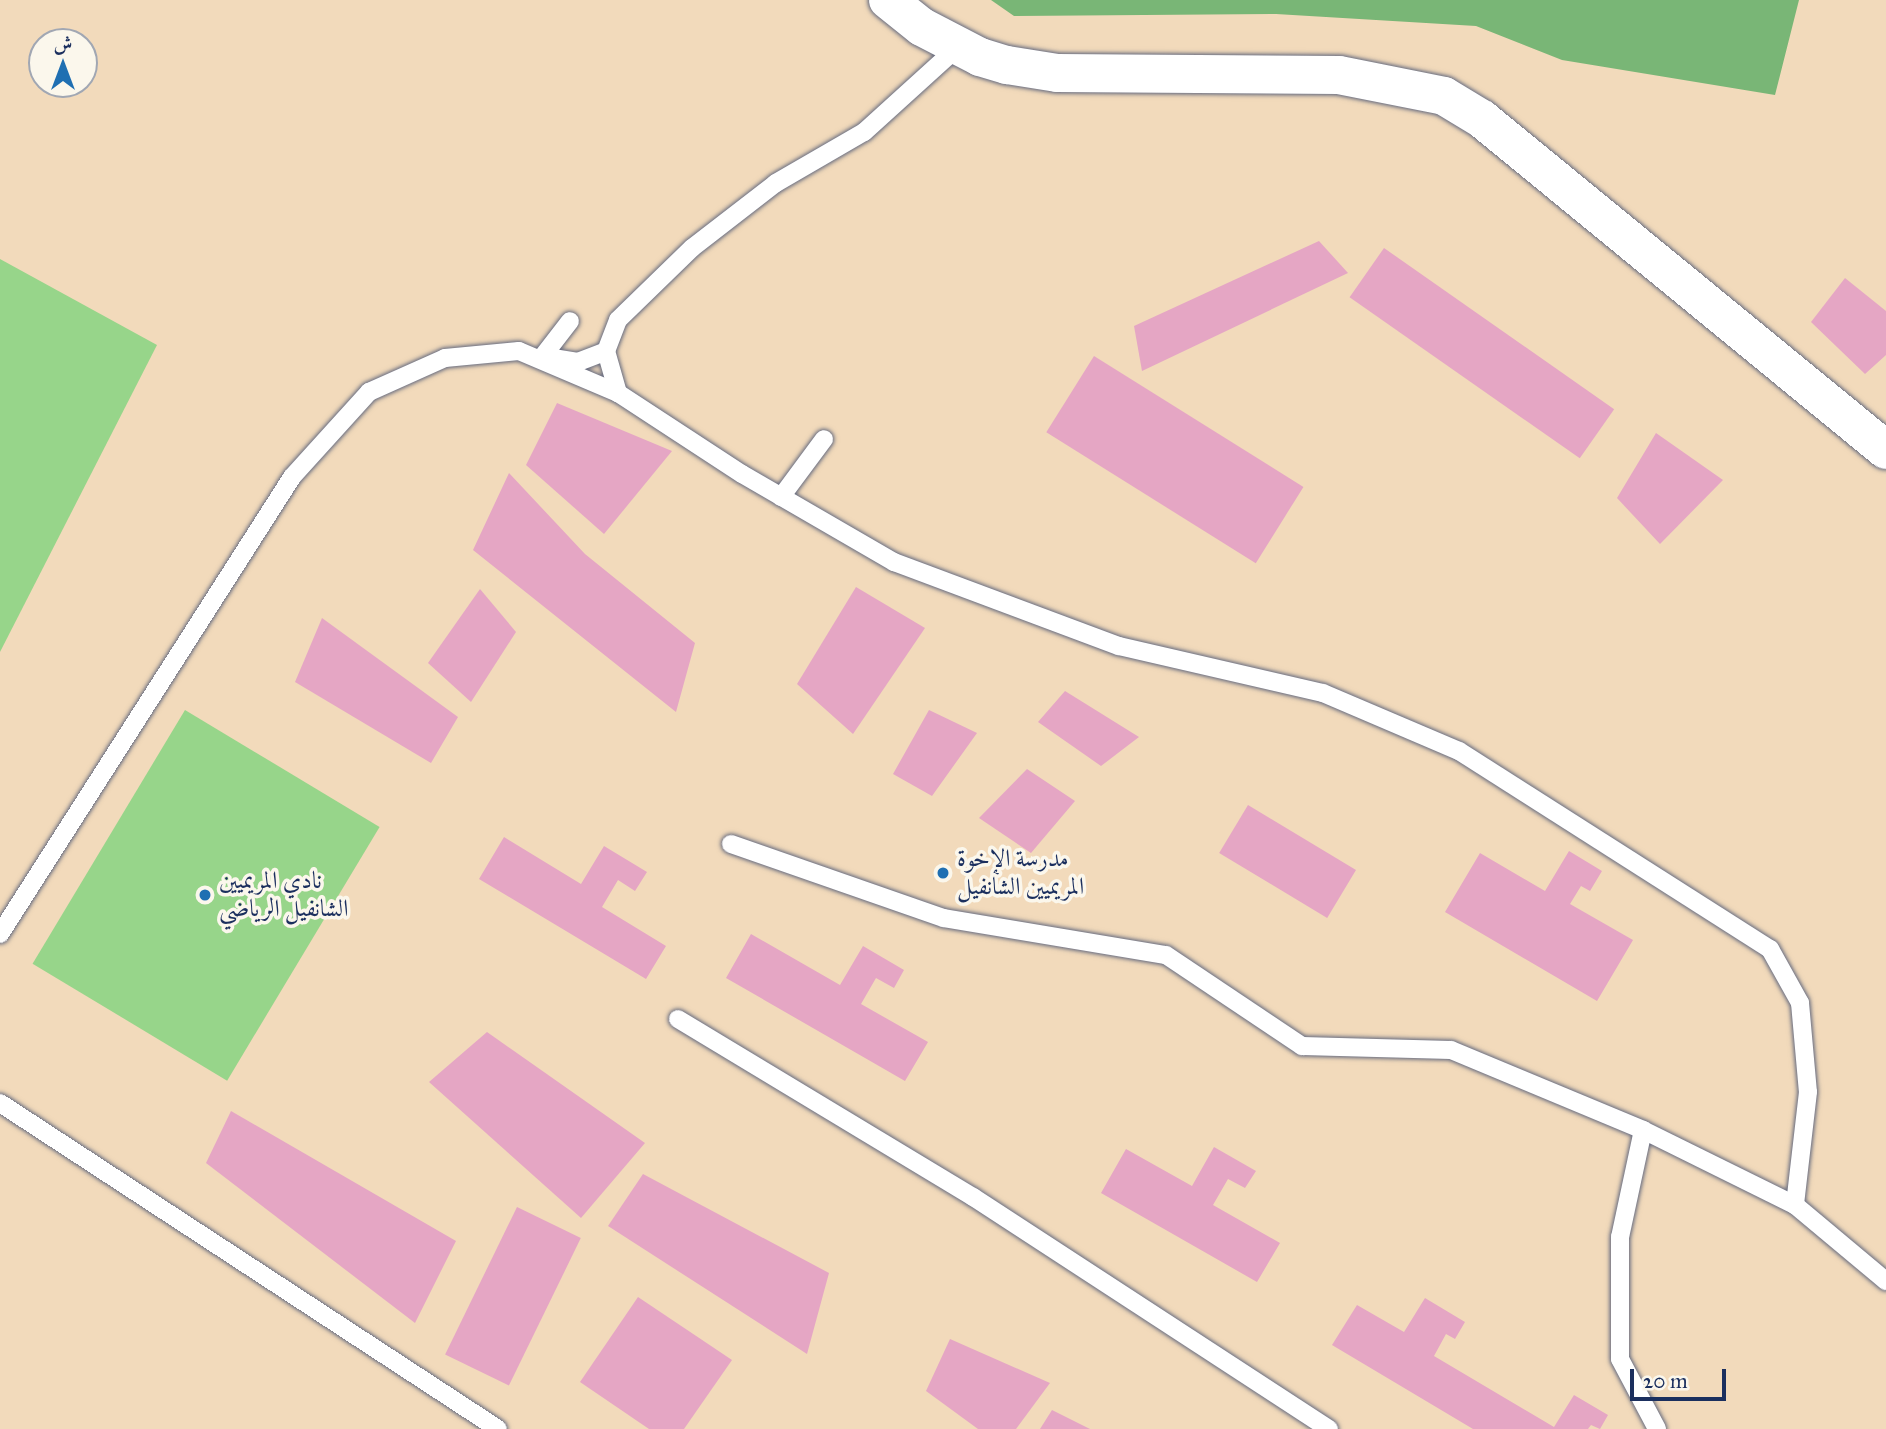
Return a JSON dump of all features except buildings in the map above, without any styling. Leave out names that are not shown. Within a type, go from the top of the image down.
[{"type":"street","points":[[888,0],[922,27],[959,46],[1007,65],[1057,73],[1339,75],[1444,96],[1482,119],[1886,450]]},
{"type":"lane","points":[[618,393],[606,351],[618,320],[692,248],[776,183],[864,132],[959,46]]},
{"type":"lane","points":[[543,356],[570,321]]},
{"type":"lane","points":[[0,934],[292,477],[369,392],[445,358],[519,351],[578,362],[606,351]]},
{"type":"lane","points":[[519,351],[618,393],[781,497],[894,562],[1119,646],[1323,693],[1459,751],[1770,949],[1800,1003],[1808,1092],[1795,1205]]},
{"type":"lane","points":[[781,497],[824,439]]},
{"type":"lane","points":[[731,844],[944,918],[1166,955],[1301,1046],[1451,1050],[1643,1130],[1795,1205],[1886,1281]]},
{"type":"lane","points":[[678,1019],[973,1197],[1329,1429]]},
{"type":"lane","points":[[0,1102],[498,1429]]},
{"type":"lane","points":[[1643,1130],[1620,1237],[1620,1359],[1657,1429]]},
{"type":"green space","points":[[991,0],[1799,0],[1775,95],[1562,60],[1476,26],[1276,14],[1014,16]]},
{"type":"green space","points":[[0,259],[157,345],[0,652]]},
{"type":"green space","name":"نادي المريميين الشانفيل الرياضي","points":[[185,710],[380,827],[227,1081],[33,964]]},
{"type":"place","name":"مدرسة الإخوة المريميين الشانفيل","points":[[943,873]]},
{"type":"place","name":"نادي المريميين الشانفيل الرياضي","points":[[205,895]]}]
